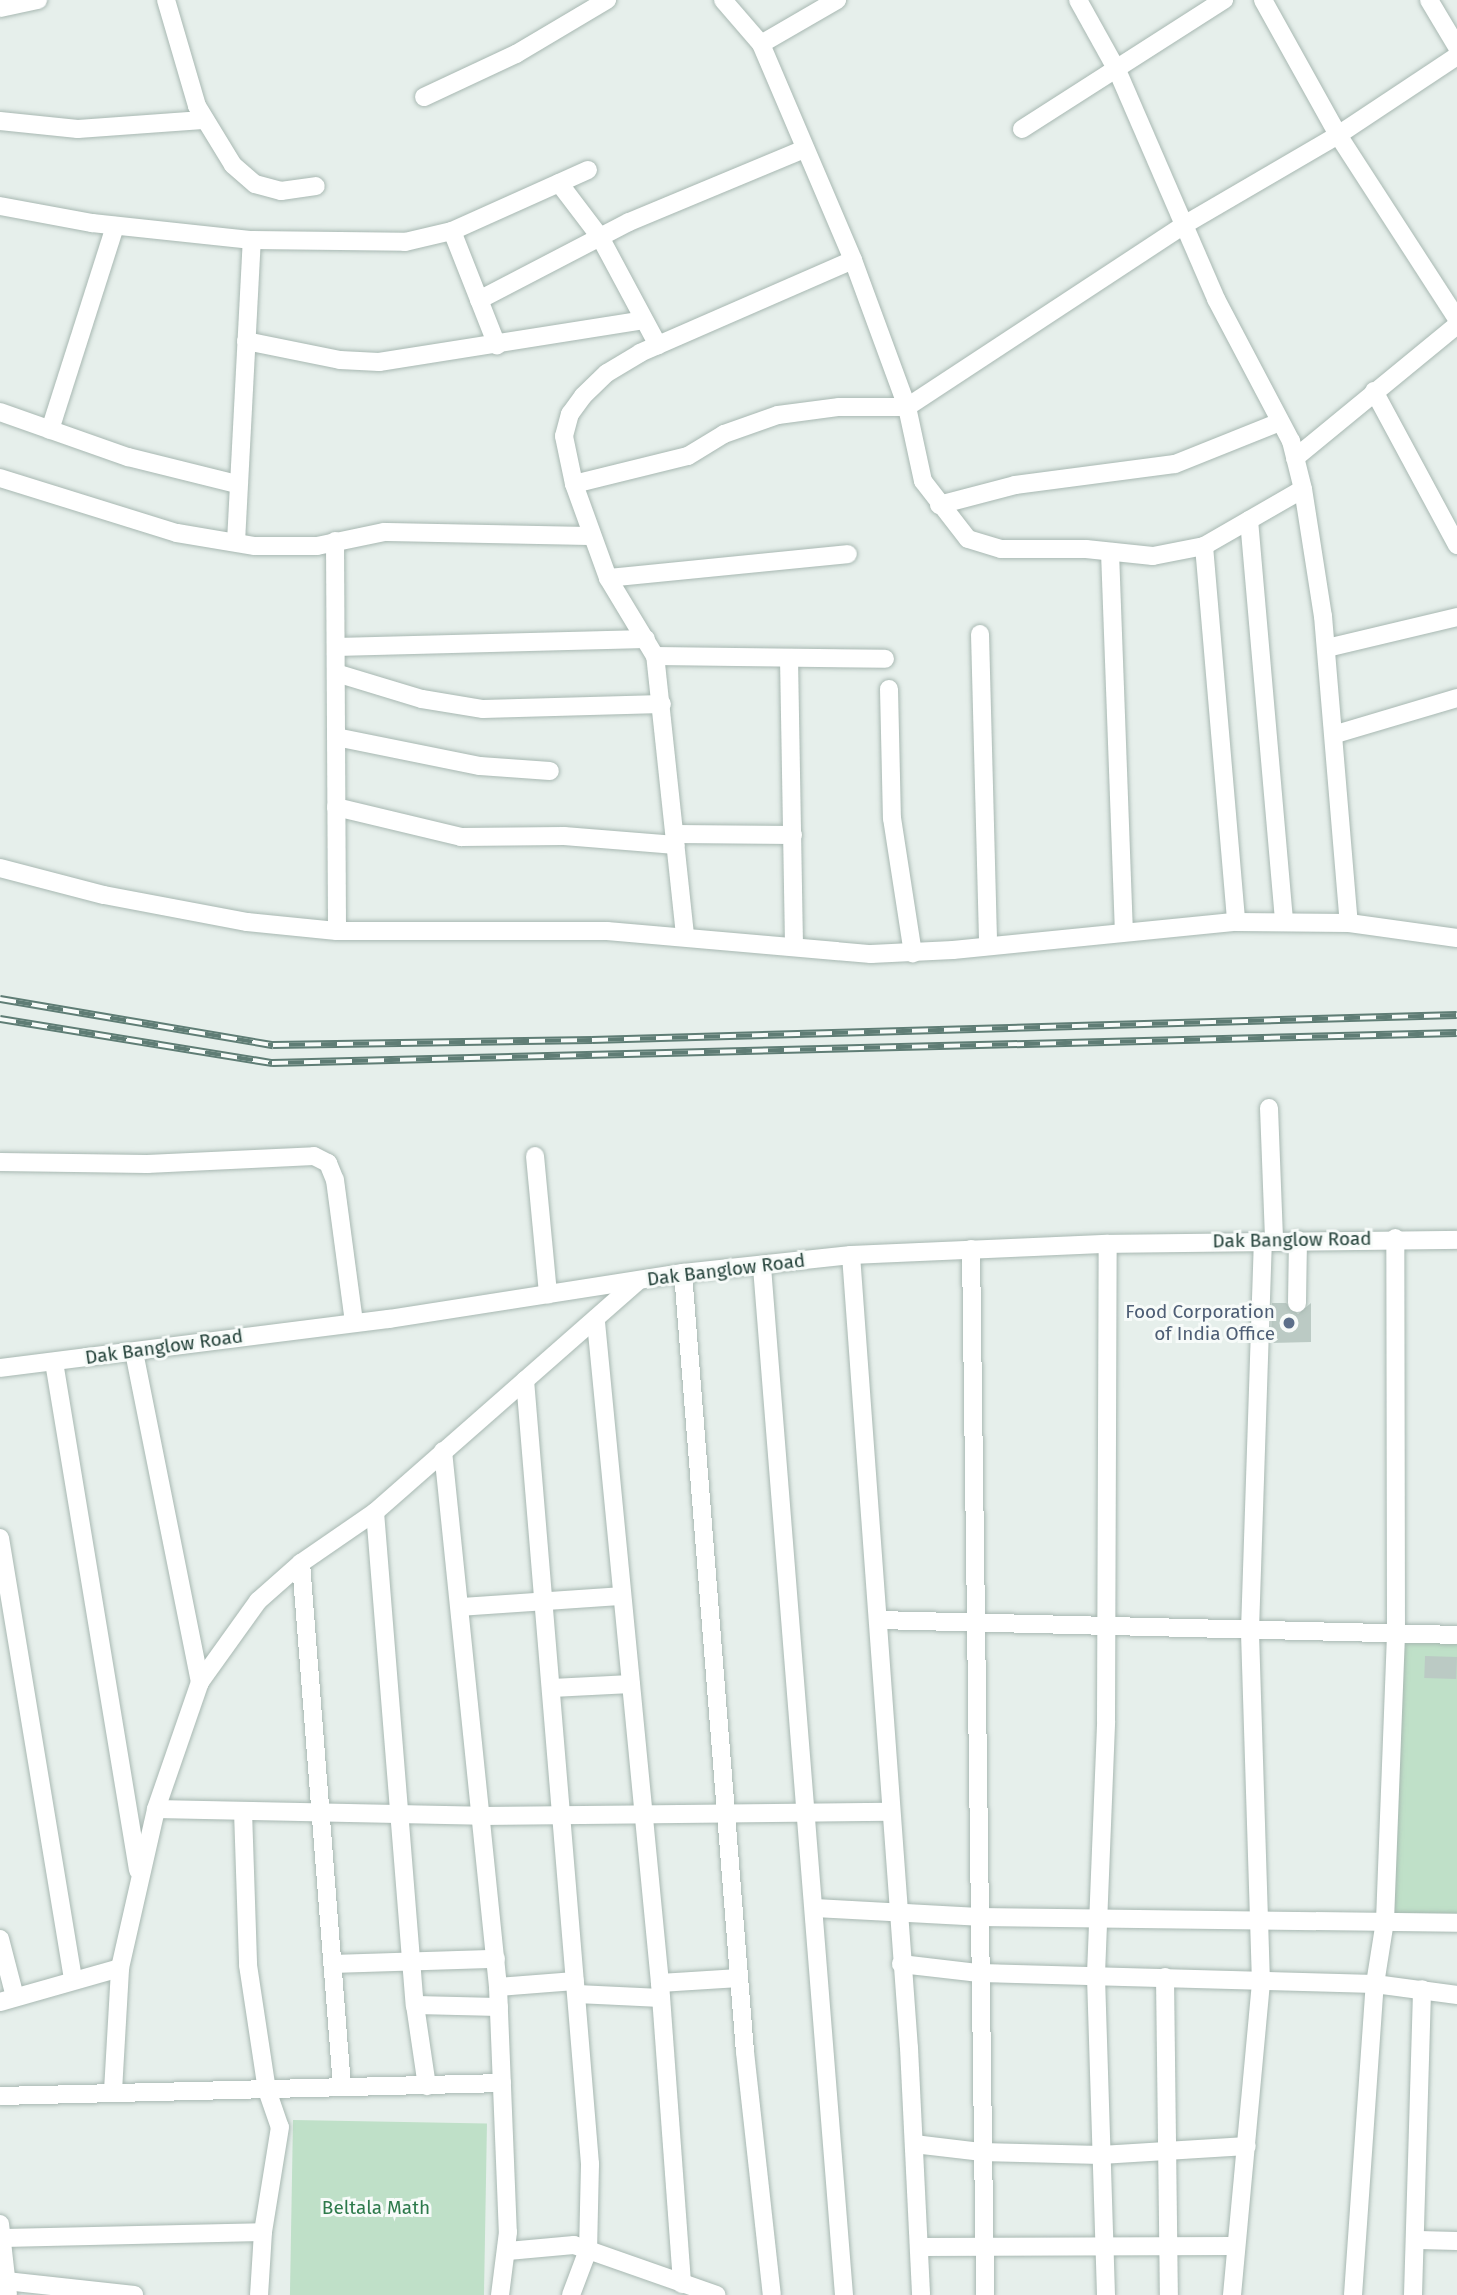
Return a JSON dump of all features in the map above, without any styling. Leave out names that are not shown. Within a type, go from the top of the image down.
[{"type":"street","points":[[0,8],[38,0]]},
{"type":"street","points":[[166,0],[203,120],[233,165],[255,184],[281,191],[316,186]]},
{"type":"street","points":[[424,97],[516,54],[607,0]]},
{"type":"street","points":[[723,0],[761,44],[853,260],[907,407],[923,481],[968,539],[1001,549],[1153,556],[1204,546],[1303,489]]},
{"type":"street","points":[[761,44],[837,0]]},
{"type":"street","points":[[1078,0],[1118,70],[1216,299],[1280,422],[1295,458],[1303,489],[1327,648],[1336,734],[1349,923]]},
{"type":"street","points":[[1022,129],[1224,0]]},
{"type":"street","points":[[1263,0],[1338,135],[1457,319]]},
{"type":"street","points":[[1429,0],[1457,47]]},
{"type":"street","points":[[574,484],[688,456],[724,434],[778,415],[839,407],[907,407],[1184,225],[1338,135],[1457,56]]},
{"type":"street","points":[[0,121],[78,129],[203,120]]},
{"type":"street","points":[[478,300],[600,237],[804,149]]},
{"type":"street","points":[[0,206],[115,226],[252,240],[348,245],[405,242],[452,231],[588,170]]},
{"type":"street","points":[[559,183],[600,237],[658,345]]},
{"type":"street","points":[[50,430],[115,226]]},
{"type":"street","points":[[452,231],[497,345]]},
{"type":"street","points":[[236,542],[252,240]]},
{"type":"street","points":[[685,935],[655,656],[608,578],[574,484],[564,436],[570,414],[607,373],[658,345],[853,260]]},
{"type":"street","points":[[246,341],[340,360],[379,362],[644,320]]},
{"type":"street","points":[[1295,458],[1457,325]]},
{"type":"street","points":[[1374,391],[1457,545]]},
{"type":"street","points":[[0,412],[128,457],[237,484]]},
{"type":"street","points":[[939,505],[1015,485],[1175,464],[1280,422]]},
{"type":"street","points":[[0,478],[177,533],[293,548],[384,532],[592,536]]},
{"type":"street","points":[[1250,520],[1284,921]]},
{"type":"street","points":[[335,541],[337,931]]},
{"type":"street","points":[[1204,546],[1236,922]]},
{"type":"street","points":[[1110,552],[1124,932]]},
{"type":"street","points":[[608,578],[848,554]]},
{"type":"street","points":[[1327,648],[1457,617]]},
{"type":"street","points":[[980,634],[988,946]]},
{"type":"street","points":[[336,648],[646,639]]},
{"type":"street","points":[[655,656],[885,659]]},
{"type":"street","points":[[789,658],[794,946]]},
{"type":"street","points":[[336,673],[390,691],[483,709],[662,704]]},
{"type":"street","points":[[889,689],[892,818],[913,953]]},
{"type":"street","points":[[1336,734],[1457,698]]},
{"type":"street","points":[[336,737],[480,766],[550,771]]},
{"type":"street","points":[[336,807],[421,831],[461,837],[676,839],[793,835]]},
{"type":"street","points":[[0,868],[104,895],[247,922],[337,931],[685,935],[794,946],[913,953],[1236,922],[1349,923],[1457,937]]},
{"type":"street","points":[[1232,2295],[1234,2246],[1247,2146],[1261,1983],[1250,1630],[1268,1241],[1269,1108]]},
{"type":"street","points":[[0,1162],[147,1164],[313,1156],[328,1163],[335,1180],[354,1323]]},
{"type":"street","points":[[535,1156],[548,1294]]},
{"type":"street","points":[[1353,2295],[1375,1984],[1385,1921],[1396,1634],[1395,1238]]},
{"type":"street","name":"Dak Banglow Road","points":[[0,1367],[354,1323],[683,1273],[762,1267],[851,1255],[1108,1244],[1395,1238],[1457,1240]]},
{"type":"street","points":[[1297,1303],[1298,1240]]},
{"type":"street","points":[[1106,2295],[1096,1974],[1100,1916],[1106,1627],[1108,1244]]},
{"type":"street","points":[[971,1249],[985,2295]]},
{"type":"street","points":[[851,1255],[914,2144],[921,2295]]},
{"type":"street","points":[[762,1267],[844,2295]]},
{"type":"street","points":[[683,1273],[739,1978],[772,2295]]},
{"type":"street","points":[[113,2091],[120,1968],[139,1876],[156,1809],[200,1682],[258,1601],[301,1563],[375,1512],[525,1380],[596,1322],[639,1280]]},
{"type":"street","points":[[596,1322],[661,1991],[675,2287]]},
{"type":"street","points":[[134,1352],[200,1682]]},
{"type":"street","points":[[54,1362],[139,1876]]},
{"type":"street","points":[[525,1380],[552,1688],[558,1815],[576,1988],[590,2164],[588,2250],[571,2295]]},
{"type":"street","points":[[443,1451],[498,1987],[508,2250],[500,2295]]},
{"type":"street","points":[[375,1512],[415,2006],[427,2085]]},
{"type":"street","points":[[0,1538],[73,1978]]},
{"type":"street","points":[[301,1563],[342,2086]]},
{"type":"street","points":[[460,1607],[622,1596]]},
{"type":"street","points":[[878,1620],[976,1625],[1457,1634]]},
{"type":"street","points":[[552,1688],[631,1684]]},
{"type":"street","points":[[156,1809],[321,1815],[398,1813],[481,1816],[727,1816],[890,1812]]},
{"type":"street","points":[[243,1811],[248,1965],[267,2090],[280,2127],[263,2232],[259,2295]]},
{"type":"street","points":[[815,1908],[898,1915],[979,1917],[1100,1916],[1457,1923]]},
{"type":"street","points":[[0,1939],[8,2000],[73,1978],[120,1968]]},
{"type":"street","points":[[332,1964],[496,1959]]},
{"type":"street","points":[[901,1965],[979,1973],[1096,1974],[1261,1983],[1375,1984],[1457,1995]]},
{"type":"street","points":[[1166,1977],[1165,2153],[1169,2295]]},
{"type":"street","points":[[498,1987],[661,1991],[739,1978]]},
{"type":"street","points":[[1413,2295],[1417,2240],[1422,1989]]},
{"type":"street","points":[[415,2006],[499,2007]]},
{"type":"street","points":[[0,2096],[502,2083]]},
{"type":"street","points":[[914,2144],[981,2152],[1101,2155],[1247,2146]]},
{"type":"street","points":[[134,2295],[7,2288],[1,2231],[263,2232]]},
{"type":"street","points":[[1417,2240],[1457,2241]]},
{"type":"street","points":[[919,2247],[1166,2243],[1234,2246]]},
{"type":"street","points":[[508,2250],[560,2244],[588,2250],[675,2287],[716,2295]]},
{"type":"green space","points":[[1396,1634],[1457,1635],[1457,1923],[1385,1921]]},
{"type":"green space","name":"Beltala Math","points":[[293,2120],[487,2123],[484,2295],[290,2295]]},
{"type":"building","name":"Food Corporation of India Office","points":[[1272,1303],[1286,1303],[1298,1314],[1311,1303],[1311,1342],[1271,1343]]},
{"type":"building","points":[[1425,1656],[1457,1657],[1456,1679],[1424,1678]]},
{"type":"railway","points":[[0,999],[273,1045],[592,1040],[1457,1015]]},
{"type":"railway","points":[[0,1019],[272,1063],[1457,1033]]},
{"type":"place","name":"Food Corporation of India Office","points":[[1289,1323]]}]
